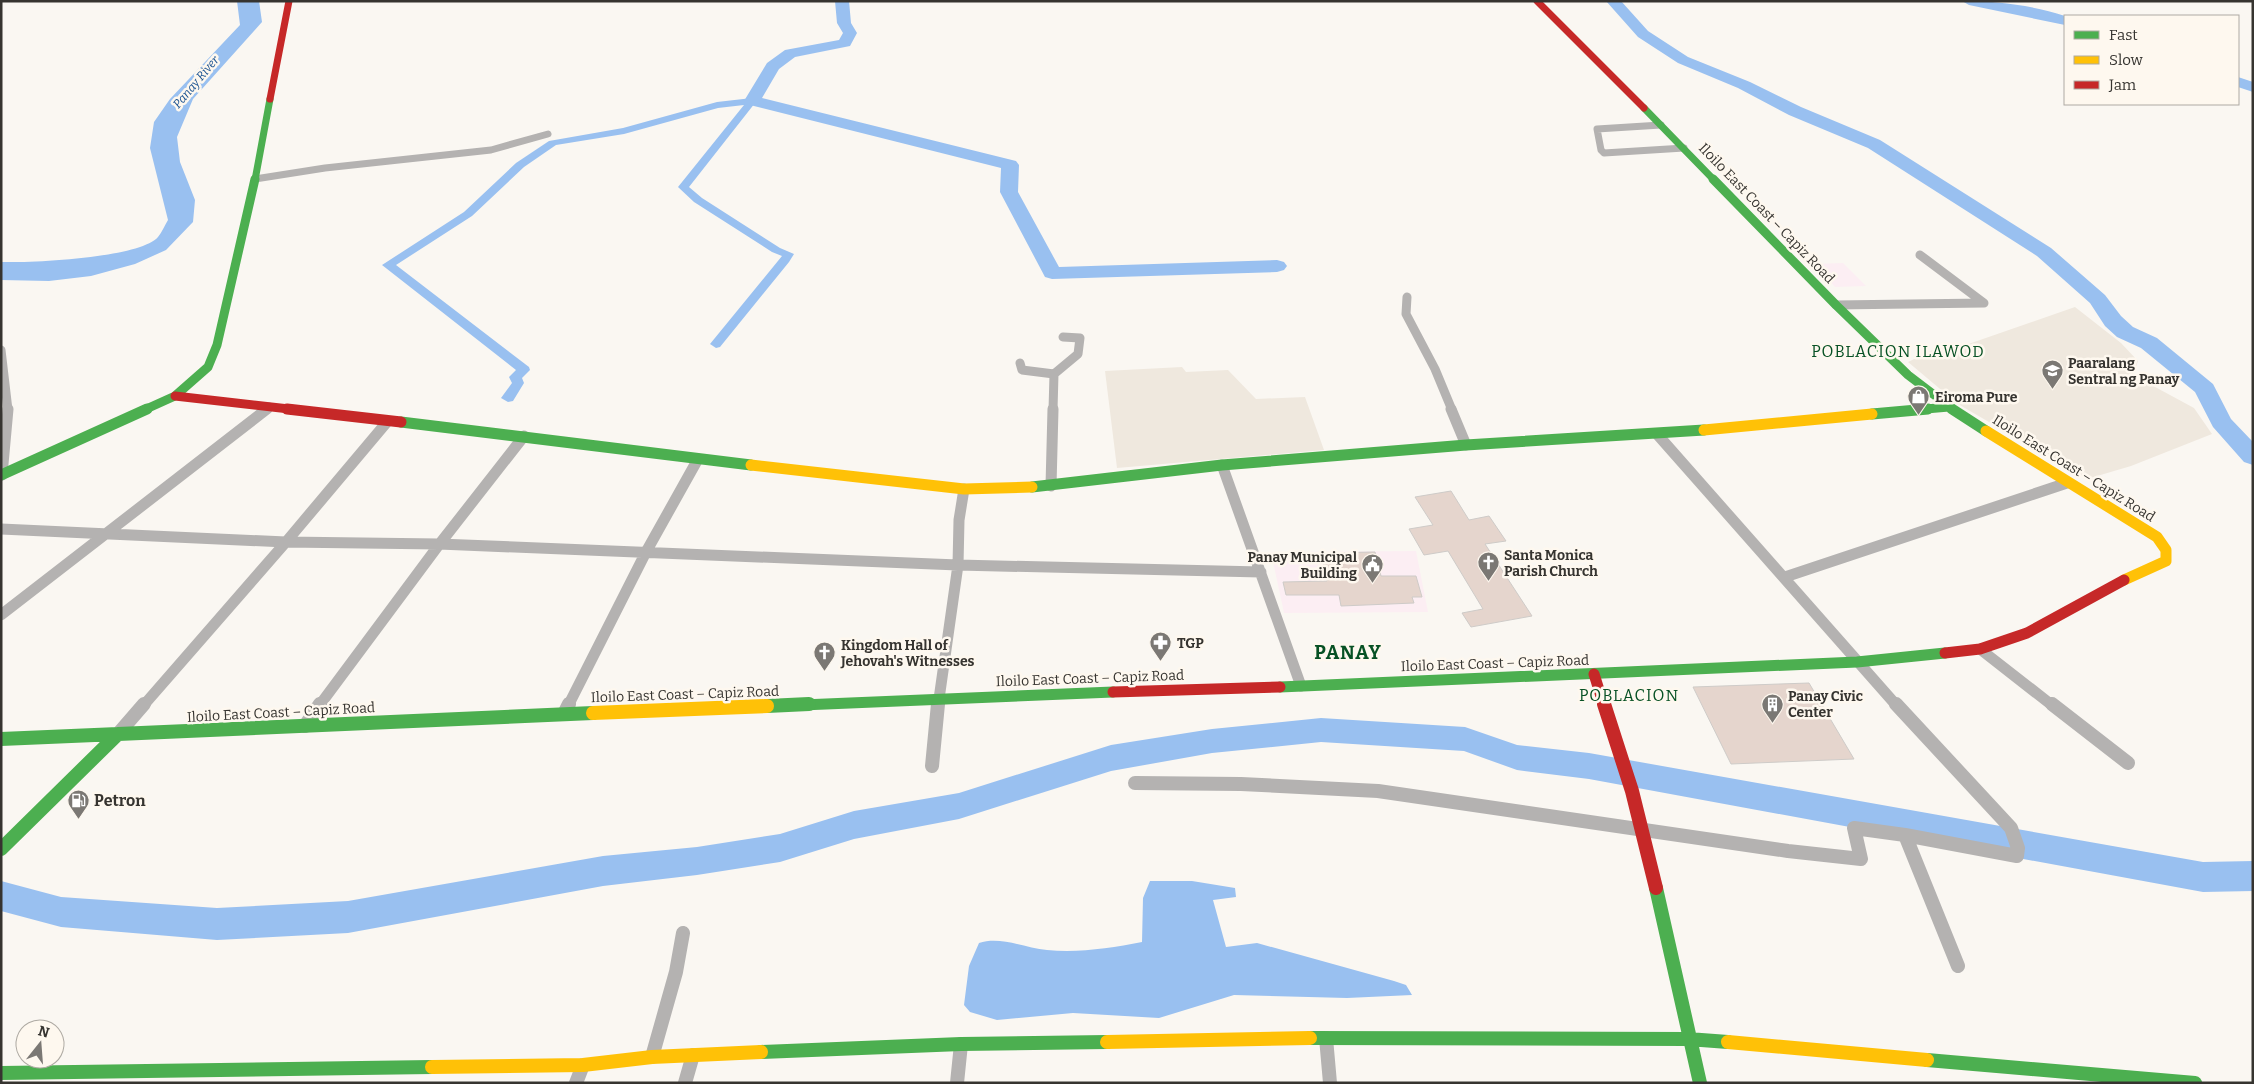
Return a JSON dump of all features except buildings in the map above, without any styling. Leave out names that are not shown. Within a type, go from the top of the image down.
[{"type":"street","points":[[1,350],[8,410],[2,475],[175,396],[208,367],[217,345],[256,179],[289,1]]},
{"type":"street","name":"Iloilo East Coast – Capiz Road","points":[[1,739],[939,698],[1301,686],[1857,662],[1980,650],[2027,633],[2132,575],[2166,561],[2166,550],[2157,537],[2067,483],[1949,407],[1908,375],[1836,305],[1684,148],[1537,1]]},
{"type":"street","points":[[1661,125],[1597,129],[1601,150],[1604,152],[1684,148]]},
{"type":"street","points":[[256,179],[325,168],[491,150],[548,134]]},
{"type":"street","points":[[1836,305],[1984,303],[1920,255]]},
{"type":"street","points":[[1407,297],[1406,314],[1436,369],[1466,445]]},
{"type":"street","points":[[1020,363],[1022,370],[1054,374],[1078,354],[1080,338],[1064,337]]},
{"type":"street","points":[[1051,486],[1054,374]]},
{"type":"street","points":[[175,396],[387,422],[524,436],[698,460],[964,489],[1051,486],[1222,465],[1466,445],[1656,434],[1949,407]]},
{"type":"street","points":[[1,615],[269,407]]},
{"type":"street","points":[[1,849],[118,734],[286,542],[387,422]]},
{"type":"street","points":[[1135,783],[1241,784],[1378,791],[1861,859],[1854,828],[1905,835],[2017,856],[2018,848],[2011,828],[1857,662],[1785,577],[1656,434]]},
{"type":"street","points":[[305,726],[325,695],[346,670],[439,544],[524,436]]},
{"type":"street","points":[[564,714],[646,552],[698,460]]},
{"type":"street","points":[[1222,465],[1301,686]]},
{"type":"street","points":[[1785,577],[2067,483]]},
{"type":"street","points":[[932,766],[939,698],[958,565],[959,520],[964,489]]},
{"type":"street","points":[[1,529],[286,542],[439,544],[958,565],[1260,572]]},
{"type":"street","points":[[1980,650],[2128,763]]},
{"type":"street","points":[[1594,674],[1623,758],[1629,788],[1642,829],[1688,1039],[1700,1083]]},
{"type":"street","points":[[1905,835],[1958,966]]},
{"type":"street","points":[[652,1057],[676,972],[683,933]]},
{"type":"street","points":[[1326,1038],[1330,1083]]},
{"type":"street","points":[[1,1073],[583,1065],[652,1057],[961,1044],[1326,1038],[1688,1039],[2195,1083]]},
{"type":"street","points":[[956,1083],[961,1044]]},
{"type":"street","points":[[684,1083],[693,1055]]},
{"type":"street","points":[[576,1083],[583,1065]]},
{"type":"shaded area","points":[[1843,263],[1866,286],[1835,287],[1813,264]]},
{"type":"shaded area","name":"Paaralang Sentral ng Panay","points":[[2075,307],[2121,343],[2138,361],[2133,375],[2194,408],[2212,434],[2131,466],[2087,479],[1958,404],[1908,362],[1939,347],[1957,348]]},
{"type":"shaded area","points":[[1182,367],[1186,372],[1228,370],[1256,399],[1305,397],[1324,450],[1117,468],[1105,371]]},
{"type":"shaded area","points":[[1416,551],[1428,612],[1284,613],[1271,552]]},
{"type":"water","name":"Panay River","points":[[237,1],[259,1],[262,22],[193,99],[177,137],[180,162],[195,200],[193,222],[166,250],[135,264],[91,276],[49,281],[1,280],[1,262],[84,258],[130,250],[147,244],[158,237],[168,220],[150,148],[154,122],[170,99],[240,25]]},
{"type":"water","points":[[1150,881],[1192,881],[1235,888],[1236,897],[1213,900],[1226,947],[1257,943],[1406,985],[1412,995],[1347,998],[1234,995],[1159,1018],[1073,1013],[997,1020],[970,1012],[964,1005],[969,966],[979,943],[996,941],[1039,949],[1071,951],[1107,948],[1142,942],[1143,898]]},
{"type":"waterway","points":[[842,1],[844,23],[850,33],[845,43],[790,53],[773,66],[752,101],[1010,165],[1009,192],[1052,273],[1277,266]]},
{"type":"waterway","points":[[1613,1],[1643,34],[1683,60],[1744,85],[1795,111],[1874,144],[2044,252],[2098,299],[2113,321],[2125,332],[2149,343],[2205,389],[2221,422],[2253,457]]},
{"type":"waterway","points":[[1969,1],[2064,21]]},
{"type":"waterway","points":[[2239,82],[2253,87]]},
{"type":"waterway","points":[[508,398],[518,383],[515,377],[524,370],[388,265],[468,214],[520,165],[553,143],[624,131],[717,105],[752,101],[683,187],[698,200],[776,250],[788,254],[716,344]]},
{"type":"waterway","points":[[1,896],[61,912],[217,924],[348,917],[603,871],[697,861],[780,848],[854,825],[959,806],[1111,758],[1212,741],[1321,730],[1465,739],[1517,757],[1589,766],[2203,877],[2253,876]]},
{"type":"traffic: fast","points":[[1,475],[175,396],[208,367],[217,345],[255,179],[270,99]]},
{"type":"traffic: fast","points":[[1644,108],[1836,305],[1908,375],[1949,407],[1986,431]]},
{"type":"traffic: fast","points":[[1872,414],[1949,407]]},
{"type":"traffic: fast","points":[[401,422],[751,465]]},
{"type":"traffic: fast","points":[[1032,487],[1222,465],[1466,445],[1704,430]]},
{"type":"traffic: fast","points":[[1280,687],[1857,662],[1945,653]]},
{"type":"traffic: fast","points":[[767,706],[1113,692]]},
{"type":"traffic: fast","points":[[1,849],[118,734],[593,713]]},
{"type":"traffic: fast","points":[[1,739],[118,734]]},
{"type":"traffic: fast","points":[[1656,888],[1700,1083]]},
{"type":"traffic: fast","points":[[1310,1038],[1688,1039],[1728,1042]]},
{"type":"traffic: fast","points":[[761,1052],[961,1044],[1107,1042]]},
{"type":"traffic: fast","points":[[1927,1060],[2195,1083]]},
{"type":"traffic: fast","points":[[1,1073],[432,1067]]},
{"type":"traffic: slow","points":[[1704,430],[1872,414]]},
{"type":"traffic: slow","points":[[1986,431],[2067,483],[2157,537],[2166,550],[2166,561],[2124,580]]},
{"type":"traffic: slow","points":[[751,465],[964,489],[1032,487]]},
{"type":"traffic: slow","points":[[593,713],[767,706]]},
{"type":"traffic: slow","points":[[1107,1042],[1310,1038]]},
{"type":"traffic: slow","points":[[1728,1042],[1927,1060]]},
{"type":"traffic: slow","points":[[432,1067],[583,1065],[652,1057],[761,1052]]},
{"type":"traffic: jam","points":[[270,99],[289,1]]},
{"type":"traffic: jam","points":[[1537,1],[1644,108]]},
{"type":"traffic: jam","points":[[175,396],[401,422]]},
{"type":"traffic: jam","points":[[1945,653],[1980,649],[2027,633],[2124,580]]},
{"type":"traffic: jam","points":[[1594,674],[1632,791],[1656,888]]},
{"type":"traffic: jam","points":[[1113,692],[1280,687]]},
{"type":"place","name":"Paaralang Sentral ng Panay","points":[[2052,390]]},
{"type":"place","name":"Eiroma Pure","points":[[1919,416]]},
{"type":"place","name":"Santa Monica Parish Church","points":[[1488,582]]},
{"type":"place","name":"Panay Municipal Building","points":[[1373,584]]},
{"type":"place","name":"TGP","points":[[1161,662]]},
{"type":"place","name":"Kingdom Hall of Jehovah's Witnesses","points":[[825,672]]},
{"type":"place","name":"Panay Civic Center","points":[[1772,723]]},
{"type":"place","name":"Petron","points":[[78,819]]},
{"type":"district","name":"POBLACION ILAWOD","points":[[1898,351]]},
{"type":"district","name":"PANAY","points":[[1348,652]]},
{"type":"district","name":"POBLACION","points":[[1629,695]]}]
